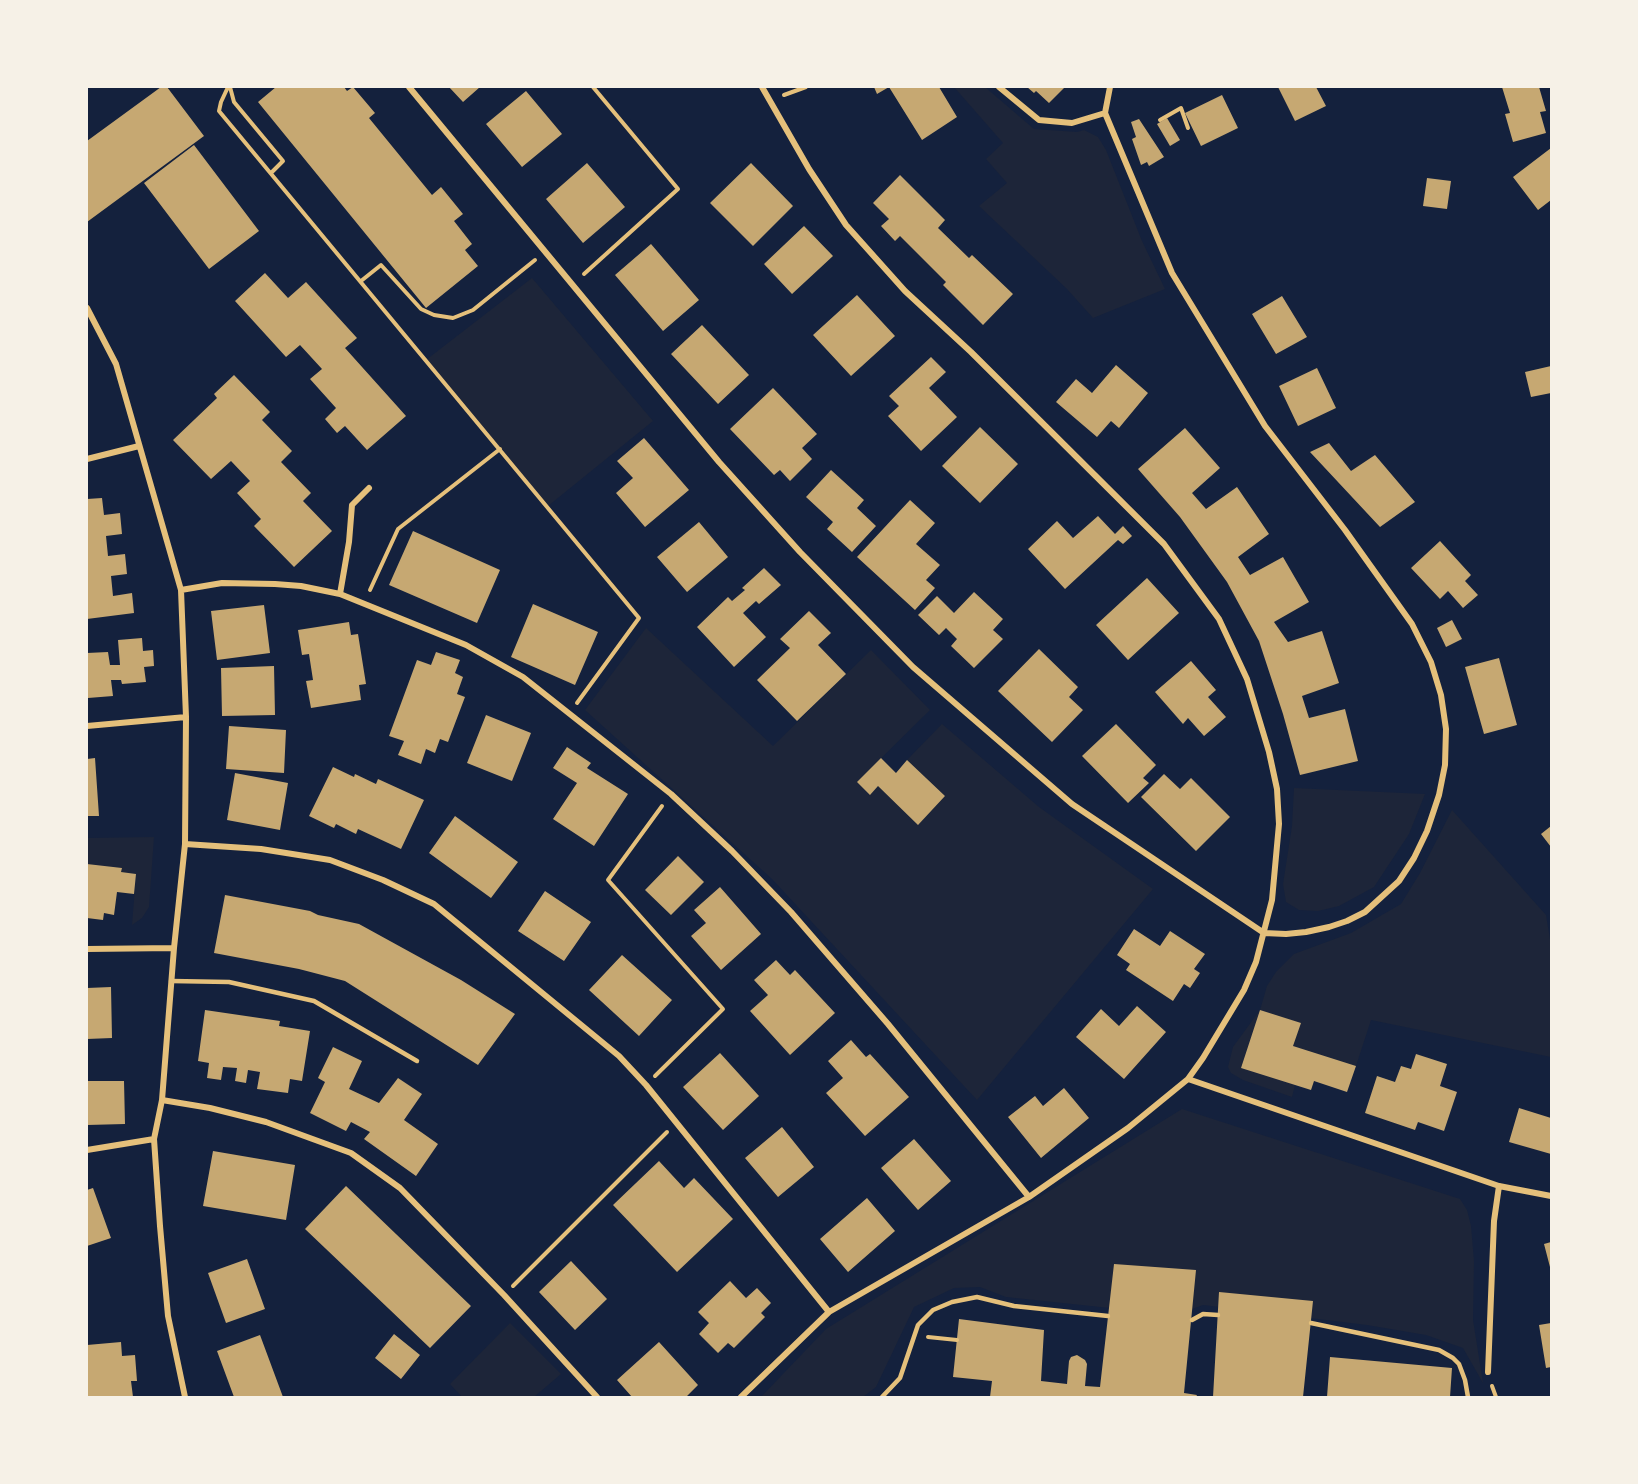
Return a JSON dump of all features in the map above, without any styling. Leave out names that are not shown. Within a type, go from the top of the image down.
[{"type":"street","points":[[409,87],[718,462],[800,552],[913,667],[1072,804],[1264,933],[1286,934],[1329,927],[1365,912],[1399,880],[1414,858],[1427,831],[1445,765],[1446,729],[1441,695],[1431,662],[1412,624],[1345,530],[1265,426],[1172,273],[1106,113],[1110,87]]},
{"type":"street","points":[[741,1397],[829,1312],[1029,1197],[1128,1128],[1188,1079],[1244,990],[1264,933],[1272,900],[1279,824],[1277,789],[1269,752],[1246,679],[1219,619],[1164,544],[971,352],[905,291],[846,225],[809,170],[762,87]]},
{"type":"street","points":[[999,87],[1039,120],[1072,123],[1106,113]]},
{"type":"street","points":[[87,308],[116,364],[181,590],[186,717],[185,844],[162,1100],[154,1139],[168,1316],[185,1397]]},
{"type":"street","points":[[87,459],[139,446]]},
{"type":"street","points":[[339,594],[349,543],[352,505],[369,488]]},
{"type":"street","points":[[181,590],[222,583],[264,584],[301,586],[339,594],[455,641],[524,677],[671,794],[732,851],[791,912],[888,1024],[1029,1197]]},
{"type":"street","points":[[87,726],[186,717]]},
{"type":"street","points":[[185,844],[261,849],[330,860],[384,880],[434,904],[619,1056],[678,1122],[829,1312]]},
{"type":"street","points":[[87,949],[174,948]]},
{"type":"street","points":[[1188,1079],[1499,1185],[1551,1196]]},
{"type":"street","points":[[162,1100],[210,1108],[266,1122],[351,1153],[400,1188],[504,1295],[597,1397]]},
{"type":"street","points":[[87,1150],[154,1139]]},
{"type":"street","points":[[1488,1372],[1494,1221],[1499,1185]]},
{"type":"lane","points":[[171,981],[229,982],[314,1001],[417,1061]]},
{"type":"lane","points":[[882,1397],[900,1378],[918,1325],[933,1310],[952,1302],[977,1297],[1014,1306],[1108,1316]]},
{"type":"lane","points":[[1192,1320],[1203,1314],[1218,1315]]},
{"type":"lane","points":[[1311,1323],[1439,1350],[1459,1364],[1468,1397]]},
{"type":"path","points":[[229,87],[234,102],[283,161],[271,173]]},
{"type":"path","points":[[229,87],[220,102],[219,111],[639,618],[569,714]]},
{"type":"path","points":[[572,285],[678,189],[593,87]]},
{"type":"path","points":[[769,102],[806,87]]},
{"type":"path","points":[[1160,120],[1181,108],[1188,128]]},
{"type":"path","points":[[361,281],[381,264],[421,309],[434,315],[453,318],[473,310],[545,252]]},
{"type":"path","points":[[364,604],[398,529],[500,449]]},
{"type":"path","points":[[646,1085],[723,1009],[608,880],[671,794]]},
{"type":"path","points":[[504,1295],[678,1122]]},
{"type":"path","points":[[914,1336],[957,1340]]},
{"type":"shaded area","points":[[954,87],[985,87],[1034,129],[1077,132],[1084,130],[1098,137],[1106,150],[1142,241],[1165,289],[1093,318],[1067,289],[979,206],[1007,183],[986,159],[1003,143]]},
{"type":"shaded area","points":[[532,278],[653,421],[548,506],[426,360]]},
{"type":"shaded area","points":[[646,628],[773,746],[871,650],[930,710],[857,782],[869,795],[878,786],[918,824],[945,796],[907,760],[942,724],[1039,807],[1153,889],[977,1100],[772,879],[585,710]]},
{"type":"shaded area","points":[[1294,788],[1425,794],[1409,834],[1374,887],[1339,906],[1318,911],[1299,910],[1286,902],[1283,884],[1292,826]]},
{"type":"shaded area","points":[[1452,810],[1546,915],[1551,945],[1551,1057],[1371,1020],[1356,1066],[1293,1046],[1300,1023],[1260,1010],[1267,986],[1276,972],[1294,954],[1351,933],[1401,904],[1420,873]]},
{"type":"shaded area","points":[[154,837],[149,907],[142,918],[132,925],[136,874],[121,872],[122,868],[87,864],[87,838]]},
{"type":"shaded area","points":[[1260,1010],[1241,1068],[1295,1085],[1292,1097],[1243,1080],[1231,1073],[1228,1067],[1233,1047]]},
{"type":"shaded area","points":[[1182,1109],[1460,1199],[1467,1210],[1471,1226],[1474,1261],[1473,1320],[1483,1383],[1463,1348],[1426,1335],[1367,1325],[1203,1305],[1176,1315],[1006,1297],[980,1287],[954,1288],[914,1307],[876,1387],[863,1397],[761,1397],[826,1329]]},
{"type":"shaded area","points":[[510,1323],[561,1374],[534,1397],[462,1397],[450,1384]]},
{"type":"building","points":[[161,87],[167,87],[204,136],[87,222],[87,141]]},
{"type":"building","points":[[276,87],[344,87],[347,91],[353,87],[375,113],[369,118],[432,195],[441,187],[463,214],[454,221],[472,244],[465,250],[478,266],[426,308],[258,102]]},
{"type":"building","points":[[449,87],[480,87],[463,102]]},
{"type":"building","points":[[874,87],[889,87],[877,94]]},
{"type":"building","points":[[889,87],[939,87],[957,117],[922,140]]},
{"type":"building","points":[[1027,87],[1065,87],[1049,103],[1036,91],[1034,93]]},
{"type":"building","points":[[1278,87],[1316,87],[1326,106],[1295,121]]},
{"type":"building","points":[[1502,87],[1539,87],[1546,111],[1540,112],[1546,133],[1513,142],[1505,114],[1510,113]]},
{"type":"building","points":[[526,91],[562,134],[522,167],[486,124]]},
{"type":"building","points":[[1222,95],[1238,128],[1201,146],[1185,113]]},
{"type":"building","points":[[1167,118],[1180,140],[1170,146],[1157,124]]},
{"type":"building","points":[[1139,119],[1164,157],[1149,166],[1147,162],[1141,165],[1132,139],[1136,137],[1131,122]]},
{"type":"building","points":[[194,145],[259,231],[209,269],[144,183]]},
{"type":"building","points":[[1551,148],[1551,200],[1538,210],[1513,177]]},
{"type":"building","points":[[587,163],[625,207],[583,243],[546,199]]},
{"type":"building","points":[[751,163],[793,206],[753,246],[710,203]]},
{"type":"building","points":[[900,175],[945,220],[938,228],[969,258],[972,255],[1013,294],[983,325],[943,285],[946,282],[900,236],[895,241],[881,226],[889,219],[873,203]]},
{"type":"building","points":[[1427,178],[1451,181],[1447,209],[1423,206]]},
{"type":"building","points":[[804,226],[833,256],[792,294],[764,264]]},
{"type":"building","points":[[651,244],[699,300],[663,331],[615,275]]},
{"type":"building","points":[[265,273],[288,298],[306,282],[357,338],[345,348],[406,416],[367,450],[345,426],[337,433],[325,419],[336,408],[310,379],[322,369],[300,345],[286,357],[235,301]]},
{"type":"building","points":[[857,295],[895,336],[851,376],[813,335]]},
{"type":"building","points":[[1282,296],[1307,337],[1276,354],[1252,314]]},
{"type":"building","points":[[702,325],[749,375],[718,404],[671,354]]},
{"type":"building","points":[[931,357],[946,372],[929,388],[957,417],[921,451],[888,416],[899,406],[889,396]]},
{"type":"building","points":[[1116,365],[1148,393],[1119,428],[1111,421],[1097,437],[1056,402],[1076,379],[1092,393]]},
{"type":"building","points":[[1551,366],[1551,393],[1531,397],[1525,372]]},
{"type":"building","points":[[1317,368],[1336,408],[1298,426],[1279,386]]},
{"type":"building","points":[[234,375],[270,412],[262,420],[292,451],[281,462],[311,493],[303,501],[332,531],[294,567],[254,526],[261,519],[237,493],[250,481],[231,461],[211,479],[173,440],[217,398],[214,394]]},
{"type":"building","points":[[773,388],[817,434],[802,448],[812,459],[790,481],[780,470],[774,475],[730,429]]},
{"type":"building","points":[[980,427],[1018,464],[980,503],[942,466]]},
{"type":"building","points":[[1185,428],[1220,468],[1192,493],[1206,509],[1237,487],[1269,534],[1238,557],[1250,575],[1283,557],[1309,602],[1274,622],[1288,642],[1322,631],[1339,683],[1302,696],[1309,718],[1345,709],[1358,761],[1300,775],[1259,641],[1227,582],[1180,517],[1138,469]]},
{"type":"building","points":[[644,438],[689,490],[645,527],[616,493],[633,478],[617,461]]},
{"type":"building","points":[[1329,443],[1351,471],[1375,455],[1415,502],[1380,527],[1310,452]]},
{"type":"building","points":[[831,470],[864,500],[857,508],[876,526],[852,552],[827,529],[833,522],[806,497]]},
{"type":"building","points":[[102,498],[104,515],[120,513],[122,534],[106,536],[108,556],[125,554],[127,574],[111,576],[113,596],[132,593],[134,613],[87,619],[87,499]]},
{"type":"building","points":[[910,500],[935,523],[916,544],[940,565],[926,580],[935,588],[915,610],[857,557]]},
{"type":"building","points":[[1098,516],[1115,534],[1123,526],[1132,536],[1123,544],[1118,540],[1065,589],[1028,549],[1057,521],[1073,538]]},
{"type":"building","points":[[699,522],[728,557],[687,592],[657,557]]},
{"type":"building","points":[[413,531],[500,570],[477,623],[389,585]]},
{"type":"building","points":[[1440,541],[1471,575],[1465,581],[1478,595],[1463,608],[1448,591],[1440,599],[1411,568]]},
{"type":"building","points":[[764,568],[781,585],[759,604],[756,601],[743,613],[766,637],[734,667],[697,627],[728,597],[732,601],[745,590],[742,588]]},
{"type":"building","points":[[1147,578],[1179,613],[1128,660],[1096,625]]},
{"type":"building","points":[[974,592],[1003,619],[993,630],[1003,639],[974,668],[951,646],[957,639],[946,628],[939,635],[918,615],[937,596],[954,613]]},
{"type":"building","points":[[533,604],[598,632],[575,685],[511,657]]},
{"type":"building","points":[[264,605],[270,653],[217,660],[211,611]]},
{"type":"building","points":[[809,611],[831,633],[818,645],[846,674],[797,721],[757,680],[790,648],[780,639]]},
{"type":"building","points":[[1452,620],[1462,639],[1446,647],[1437,628]]},
{"type":"building","points":[[349,622],[351,635],[358,634],[366,684],[359,685],[361,700],[311,708],[306,681],[313,680],[309,654],[302,655],[298,630]]},
{"type":"building","points":[[142,638],[143,651],[153,650],[154,666],[144,667],[146,682],[122,684],[121,680],[111,680],[113,696],[88,698],[87,653],[108,652],[110,665],[120,665],[118,640]]},
{"type":"building","points":[[1039,649],[1078,687],[1069,697],[1083,710],[1052,742],[998,691]]},
{"type":"building","points":[[436,652],[460,660],[455,673],[463,677],[457,694],[465,697],[448,742],[440,739],[435,753],[426,749],[421,764],[398,755],[404,741],[389,736],[417,660],[431,665]]},
{"type":"building","points":[[1499,658],[1517,725],[1484,734],[1465,667]]},
{"type":"building","points":[[1191,661],[1216,690],[1208,697],[1226,717],[1204,736],[1188,718],[1183,724],[1155,692]]},
{"type":"building","points":[[274,666],[275,715],[222,716],[221,668]]},
{"type":"building","points":[[486,715],[531,733],[512,781],[467,763]]},
{"type":"building","points":[[1116,724],[1156,765],[1143,778],[1149,783],[1128,803],[1082,756]]},
{"type":"building","points":[[229,726],[286,730],[284,773],[226,769]]},
{"type":"building","points":[[567,747],[591,763],[587,768],[628,794],[594,846],[553,819],[577,783],[553,768]]},
{"type":"building","points":[[95,758],[99,816],[87,816],[87,759]]},
{"type":"building","points":[[881,758],[896,773],[907,760],[945,796],[918,825],[878,786],[870,795],[857,782]]},
{"type":"building","points":[[333,767],[376,784],[378,779],[424,800],[401,849],[358,829],[356,834],[336,824],[334,828],[309,816]]},
{"type":"building","points":[[235,773],[288,783],[280,830],[227,820]]},
{"type":"building","points":[[1164,774],[1180,789],[1191,778],[1230,817],[1196,851],[1141,797]]},
{"type":"building","points":[[455,816],[518,862],[491,898],[429,853]]},
{"type":"building","points":[[1551,826],[1551,847],[1541,834]]},
{"type":"building","points":[[678,856],[704,882],[671,915],[645,890]]},
{"type":"building","points":[[87,864],[122,868],[121,872],[136,874],[134,894],[117,892],[114,915],[104,913],[103,920],[87,918]]},
{"type":"building","points":[[720,887],[761,934],[721,970],[691,936],[706,923],[694,910]]},
{"type":"building","points":[[545,891],[591,922],[564,961],[518,931]]},
{"type":"building","points":[[225,895],[310,911],[318,915],[359,924],[461,980],[515,1014],[478,1065],[345,981],[299,969],[214,953]]},
{"type":"building","points":[[1134,929],[1160,946],[1170,931],[1205,954],[1194,969],[1200,973],[1190,988],[1184,984],[1173,1001],[1126,970],[1130,964],[1117,955]]},
{"type":"building","points":[[622,955],[672,1000],[639,1036],[589,990]]},
{"type":"building","points":[[776,960],[790,975],[795,970],[835,1013],[790,1055],[750,1011],[768,995],[754,980]]},
{"type":"building","points":[[111,987],[112,1038],[87,1039],[87,988]]},
{"type":"building","points":[[1137,1006],[1166,1032],[1124,1079],[1076,1037],[1101,1009],[1119,1026]]},
{"type":"building","points":[[205,1010],[280,1021],[279,1026],[310,1031],[302,1081],[290,1079],[288,1093],[257,1089],[260,1072],[248,1070],[246,1083],[235,1081],[237,1068],[223,1067],[221,1080],[207,1078],[209,1063],[198,1061]]},
{"type":"building","points":[[1260,1010],[1301,1023],[1293,1046],[1356,1066],[1347,1092],[1314,1081],[1311,1090],[1241,1068]]},
{"type":"building","points":[[851,1040],[866,1057],[870,1054],[909,1097],[865,1136],[826,1093],[843,1078],[828,1061]]},
{"type":"building","points":[[333,1047],[362,1061],[349,1089],[379,1103],[398,1078],[422,1094],[404,1120],[438,1144],[416,1176],[364,1139],[370,1132],[351,1122],[346,1131],[310,1113],[325,1082],[318,1078]]},
{"type":"building","points":[[720,1053],[759,1096],[723,1130],[683,1087]]},
{"type":"building","points":[[1416,1054],[1447,1064],[1440,1086],[1457,1092],[1444,1131],[1418,1122],[1415,1130],[1365,1113],[1377,1076],[1395,1082],[1401,1066],[1411,1069]]},
{"type":"building","points":[[87,1081],[124,1081],[125,1124],[87,1125]]},
{"type":"building","points":[[1064,1088],[1089,1118],[1041,1158],[1008,1117],[1035,1096],[1043,1106]]},
{"type":"building","points":[[1519,1108],[1551,1118],[1551,1154],[1509,1142]]},
{"type":"building","points":[[782,1127],[814,1167],[778,1197],[745,1158]]},
{"type":"building","points":[[914,1139],[951,1181],[918,1210],[881,1168]]},
{"type":"building","points":[[213,1151],[295,1165],[286,1220],[203,1206]]},
{"type":"building","points":[[659,1161],[684,1188],[694,1178],[733,1219],[677,1272],[613,1205]]},
{"type":"building","points":[[346,1186],[471,1306],[430,1348],[305,1229]]},
{"type":"building","points":[[93,1188],[111,1238],[87,1246],[87,1190]]},
{"type":"building","points":[[867,1198],[895,1231],[848,1272],[820,1239]]},
{"type":"building","points":[[1551,1242],[1551,1267],[1550,1267],[1544,1244]]},
{"type":"building","points":[[247,1259],[265,1309],[226,1323],[208,1273]]},
{"type":"building","points":[[571,1261],[607,1299],[575,1330],[539,1292]]},
{"type":"building","points":[[1114,1264],[1196,1270],[1184,1393],[1197,1395],[1196,1397],[990,1397],[992,1381],[953,1377],[959,1319],[1044,1330],[1041,1381],[1067,1384],[1069,1361],[1071,1357],[1077,1355],[1087,1364],[1085,1386],[1100,1387]]},
{"type":"building","points":[[730,1281],[746,1298],[757,1288],[771,1303],[761,1313],[765,1317],[734,1348],[728,1343],[718,1353],[699,1334],[709,1323],[698,1312]]},
{"type":"building","points":[[1219,1292],[1313,1301],[1303,1397],[1213,1397]]},
{"type":"building","points":[[1551,1323],[1551,1367],[1546,1368],[1539,1325]]},
{"type":"building","points":[[394,1334],[420,1355],[401,1379],[375,1358]]},
{"type":"building","points":[[260,1335],[283,1397],[234,1397],[217,1351]]},
{"type":"building","points":[[121,1342],[122,1356],[135,1355],[137,1381],[131,1381],[133,1397],[87,1397],[87,1345]]},
{"type":"building","points":[[659,1342],[698,1385],[686,1397],[632,1397],[617,1380]]},
{"type":"building","points":[[1330,1357],[1452,1368],[1450,1397],[1327,1397]]}]
